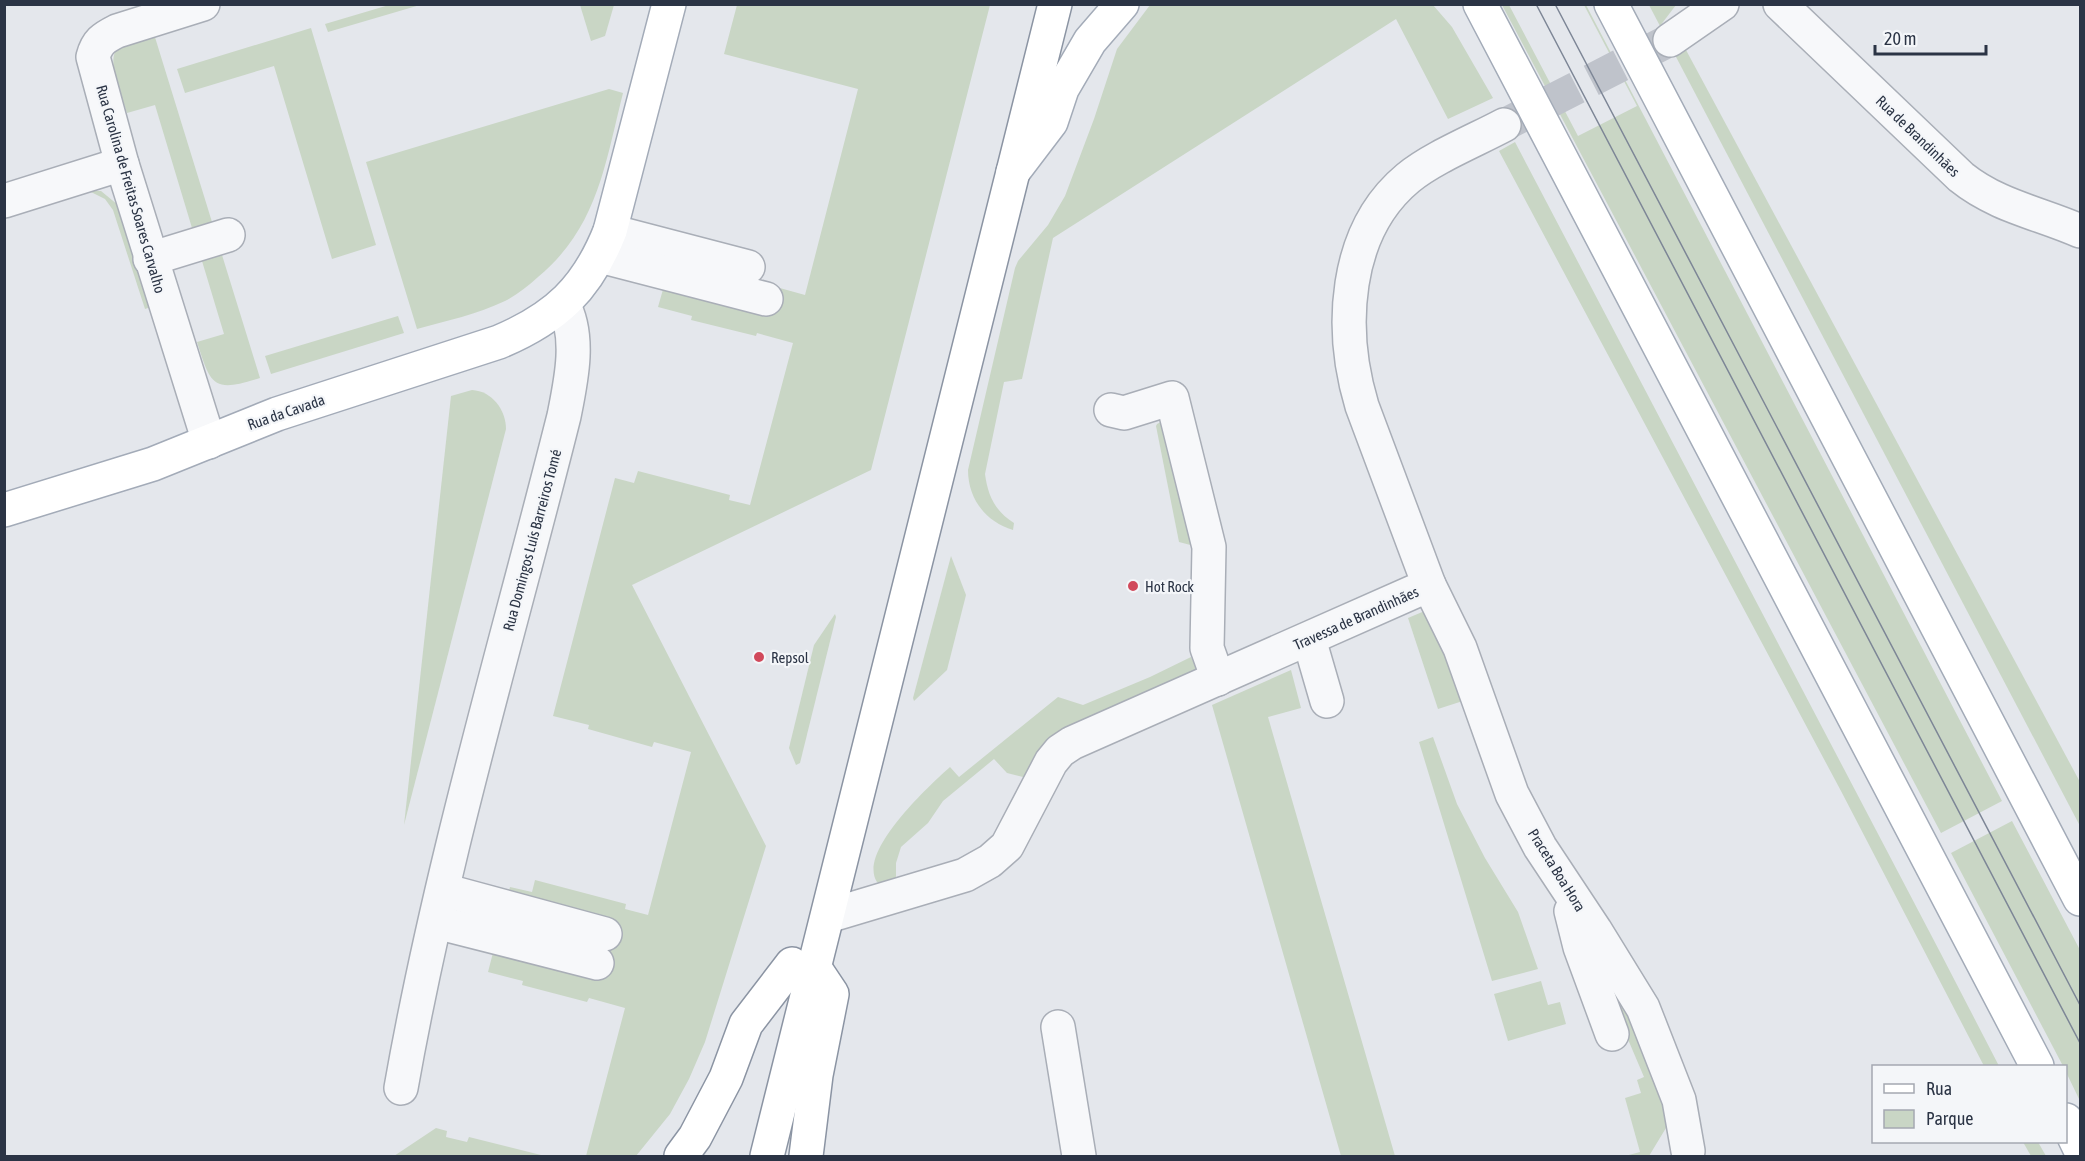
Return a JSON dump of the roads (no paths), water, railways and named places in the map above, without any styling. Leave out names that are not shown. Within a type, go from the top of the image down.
[{"type":"main road","points":[[563,304],[580,287],[605,243],[669,4]]},
{"type":"main road","points":[[767,1156],[803,965],[1032,4]]},
{"type":"main road","points":[[745,1156],[803,965],[828,916],[1055,4]]},
{"type":"main road","points":[[1013,172],[1051,122],[1062,89],[1090,41],[1122,4]]},
{"type":"main road","points":[[1611,4],[2080,899]]},
{"type":"main road","points":[[1480,9],[2036,1065]]},
{"type":"main road","name":"Rua da Cavada","points":[[4,510],[153,464],[277,414],[499,342],[531,327],[563,304]]},
{"type":"main road","points":[[681,1156],[695,1137],[726,1078],[746,1024],[803,965]]},
{"type":"main road","points":[[803,965],[832,994],[816,1076],[806,1156]]},
{"type":"main road","points":[[2067,1122],[2080,1149]]},
{"type":"street","name":"Rua Carolina de Freitas Soares Carvalho","points":[[203,4],[104,37],[97,45],[93,57],[150,259],[209,442]]},
{"type":"street","points":[[1671,40],[1722,4]]},
{"type":"street","name":"Rua de Brandinhães","points":[[1780,4],[1978,191],[2004,204],[2080,231]]},
{"type":"street","name":"Travessa de Brandinhães","points":[[828,916],[948,881],[965,875],[990,861],[1007,846],[1051,762],[1060,751],[1089,735],[1429,585],[1355,383],[1348,330],[1351,290],[1359,254],[1370,225],[1391,196],[1408,178],[1422,168],[1504,125]]},
{"type":"street","points":[[4,201],[122,164]]},
{"type":"street","points":[[150,259],[228,235]]},
{"type":"street","points":[[605,243],[748,267]]},
{"type":"street","points":[[605,243],[766,299]]},
{"type":"street","name":"Rua Domingos Luís Barreiros Tomé","points":[[400,1088],[412,1021],[443,890],[564,416],[571,379],[572,351],[571,324],[563,304]]},
{"type":"street","points":[[1111,411],[1124,413],[1172,398],[1209,547],[1207,684]]},
{"type":"street","name":"Praceta Boa Hora","points":[[1429,585],[1460,648],[1512,794],[1540,847],[1643,1008],[1679,1100],[1688,1151]]},
{"type":"street","points":[[1309,639],[1327,700]]},
{"type":"street","points":[[1564,883],[1580,947],[1612,1034]]},
{"type":"street","points":[[436,921],[601,948],[443,890]]},
{"type":"street","points":[[1059,1026],[1079,1156]]},
{"type":"tunnel","points":[[1504,125],[1670,40]]},
{"type":"tram line","points":[[1536,4],[2080,1043]]},
{"type":"tram line","points":[[1555,4],[2080,1005]]},
{"type":"place","name":"Hot Rock","points":[[1133,586]]},
{"type":"place","name":"Repsol","points":[[759,657]]}]
